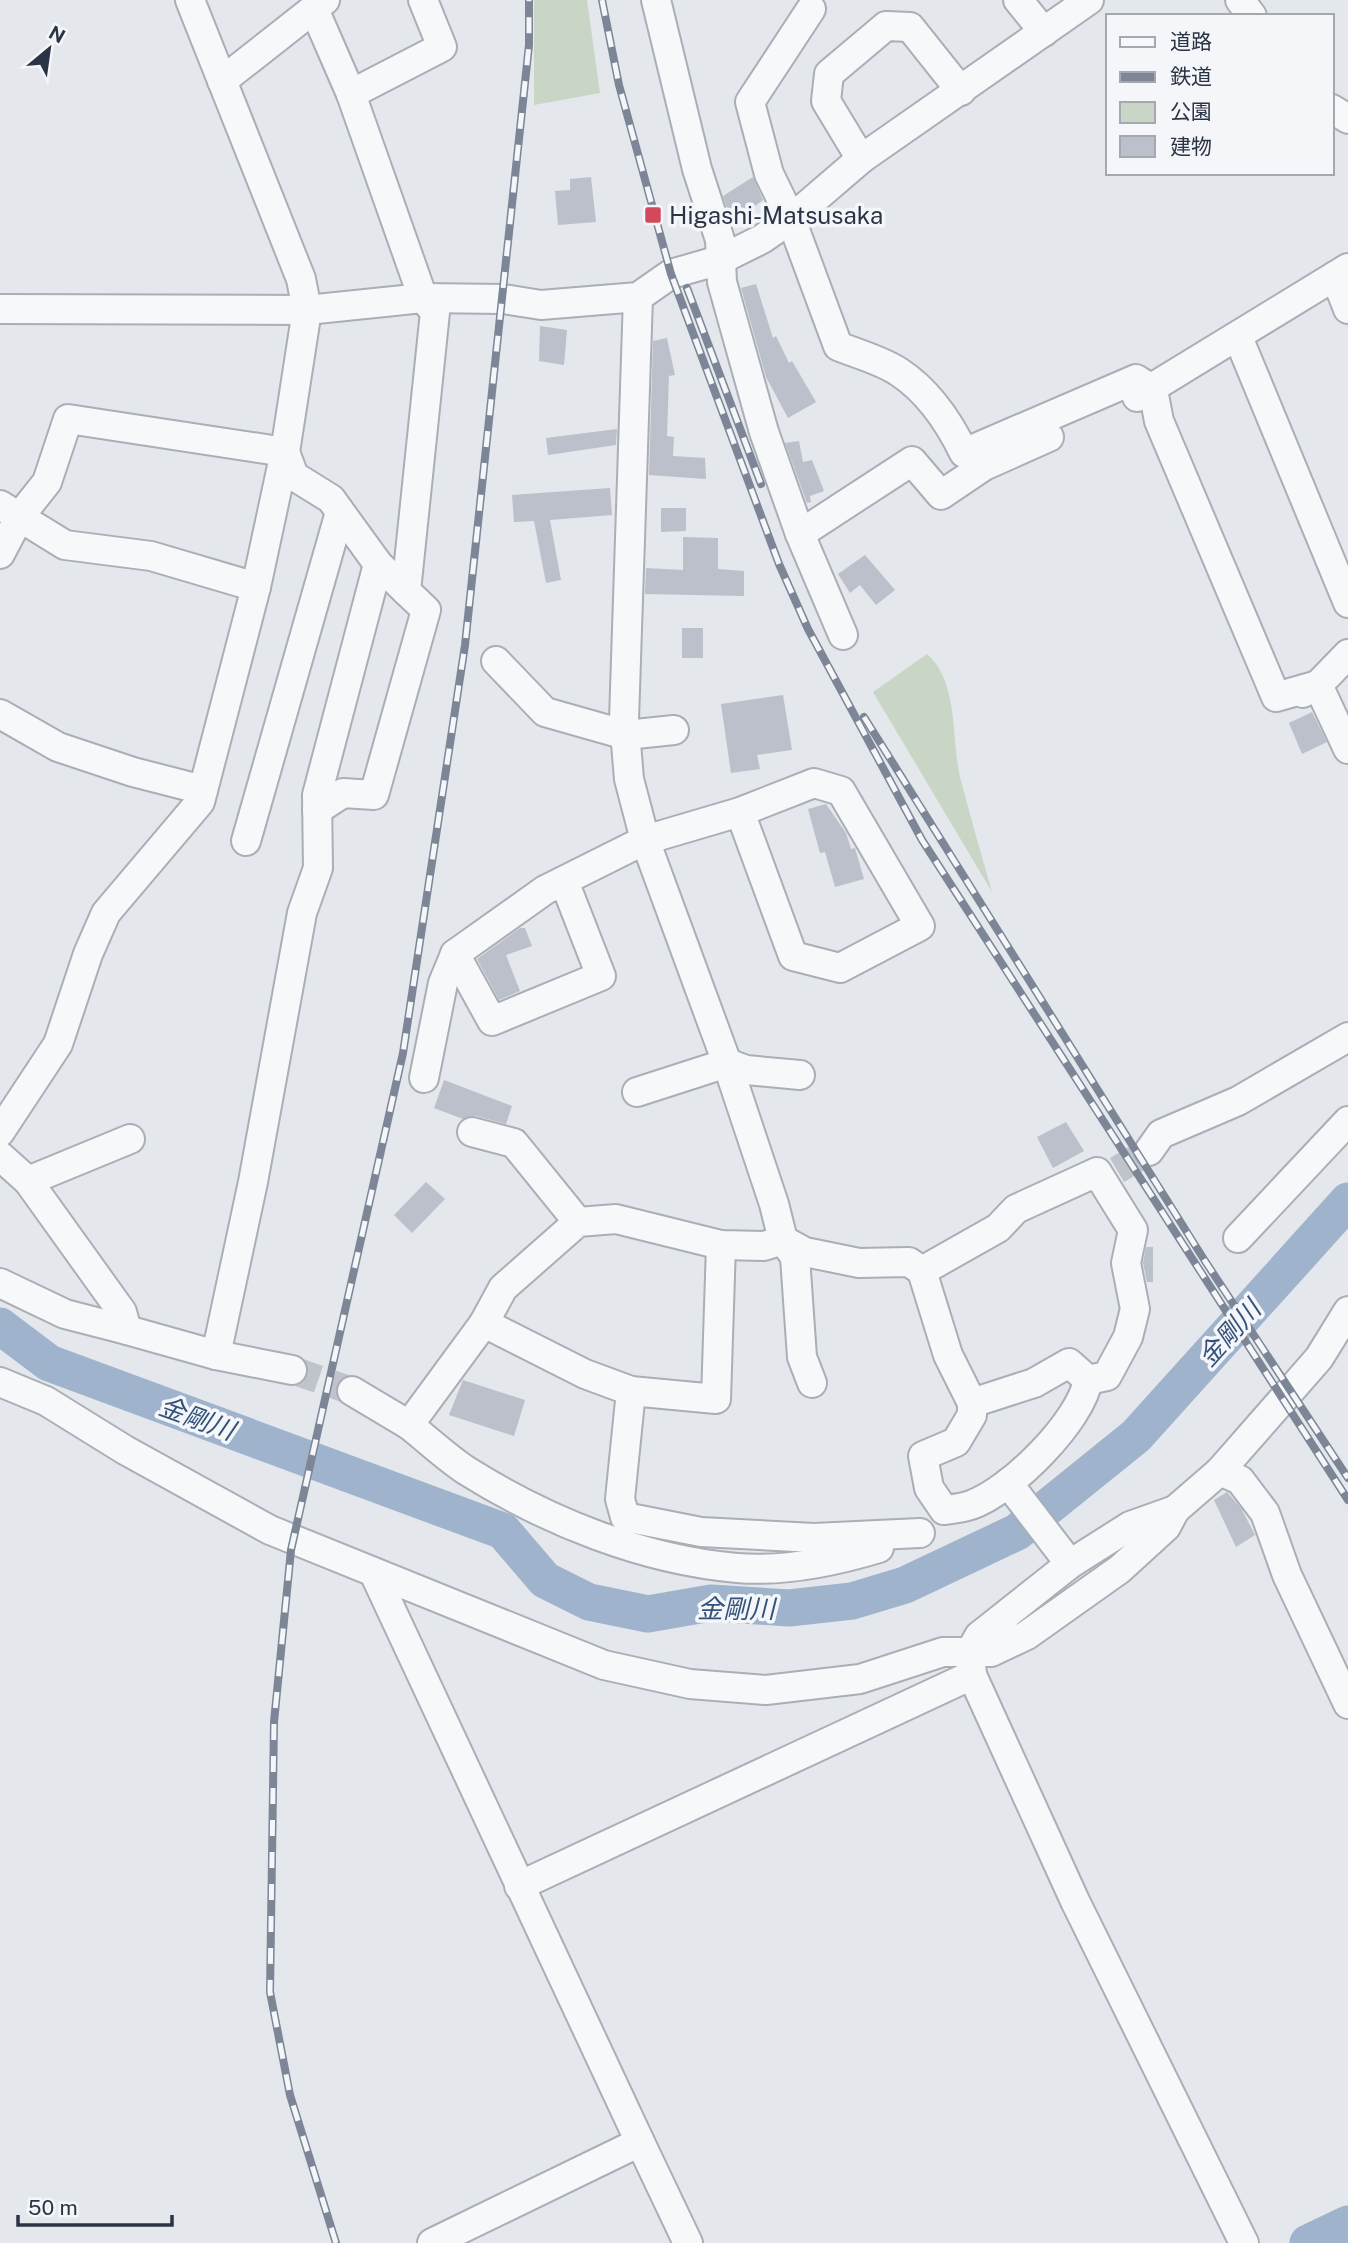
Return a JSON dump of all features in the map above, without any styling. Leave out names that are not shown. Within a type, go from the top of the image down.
[{"type":"street","points":[[0,1132],[58,1044],[88,954],[106,914],[200,802],[256,587],[285,452],[307,310],[301,279],[190,0]]},
{"type":"street","points":[[351,94],[442,47],[423,0]]},
{"type":"street","points":[[656,0],[697,169],[720,240],[722,282],[764,432],[800,534],[843,635]]},
{"type":"street","points":[[1018,0],[1044,32]]},
{"type":"street","points":[[0,309],[307,310],[423,298],[503,299],[541,305],[638,297],[671,274],[720,260],[791,219],[860,159],[1089,0]]},
{"type":"street","points":[[812,3],[750,102],[769,174],[791,219],[838,346],[898,371],[928,397],[955,435],[964,453],[1136,379],[1153,390],[1159,421],[1276,697],[1318,685]]},
{"type":"street","points":[[222,81],[319,4],[393,204],[423,298],[435,312],[406,591]]},
{"type":"street","points":[[860,159],[826,101],[829,74],[886,26],[910,27],[961,91]]},
{"type":"street","points":[[800,534],[912,461],[941,495],[984,466],[1153,390],[1341,272],[1348,309]]},
{"type":"street","points":[[638,297],[624,720],[629,779],[645,840],[727,1063],[774,1204],[783,1240],[795,1257],[803,1357],[812,1383]]},
{"type":"street","points":[[1238,337],[1348,603]]},
{"type":"street","points":[[0,554],[10,510],[47,482],[68,419],[285,452]]},
{"type":"street","points":[[285,452],[294,476],[331,499],[378,564],[426,610],[374,795],[343,793],[317,810]]},
{"type":"street","points":[[10,510],[27,524],[65,545],[151,556],[256,587]]},
{"type":"street","points":[[246,841],[340,512]]},
{"type":"street","points":[[216,1355],[253,1182],[302,913],[318,868],[317,795],[378,564]]},
{"type":"street","points":[[1278,708],[1318,685],[1348,654]]},
{"type":"street","points":[[496,660],[545,712],[626,735],[674,730]]},
{"type":"street","points":[[1318,685],[1348,749]]},
{"type":"street","points":[[0,714],[58,747],[133,772],[203,790]]},
{"type":"street","points":[[424,1078],[443,983],[455,954],[545,890],[645,840],[740,812],[814,783],[841,791],[920,926],[840,968],[793,956],[740,812]]},
{"type":"street","points":[[455,954],[492,1021],[601,976],[564,881]]},
{"type":"street","points":[[1149,1151],[1161,1133],[1238,1101],[1348,1037]]},
{"type":"street","points":[[637,1092],[727,1063],[746,1070],[800,1074]]},
{"type":"street","points":[[1238,1237],[1348,1121]]},
{"type":"street","points":[[472,1132],[513,1143],[579,1222]]},
{"type":"street","points":[[29,1181],[130,1139]]},
{"type":"street","points":[[0,1156],[29,1181],[122,1312],[127,1330]]},
{"type":"street","points":[[922,1271],[998,1228],[1016,1209],[1107,1171],[1133,1230],[1126,1263],[1135,1310],[1128,1337],[1107,1376],[1088,1380]]},
{"type":"street","points":[[409,1425],[484,1323],[503,1288],[579,1222],[616,1219],[721,1245],[764,1246],[783,1240],[806,1252],[859,1263],[909,1262],[922,1271],[948,1355],[972,1403],[972,1415],[956,1442],[923,1456],[929,1488],[944,1510]]},
{"type":"street","points":[[484,1323],[585,1374],[631,1391],[716,1399],[721,1245]]},
{"type":"street","points":[[0,1283],[65,1314],[216,1355],[292,1370]]},
{"type":"street","points":[[519,1886],[1027,1635],[1120,1569],[1166,1527],[1175,1510],[1220,1471],[1319,1358],[1348,1311]]},
{"type":"street","points":[[972,1403],[1034,1383],[1069,1363],[1088,1380]]},
{"type":"street","points":[[352,1391],[409,1425],[467,1471],[561,1521],[657,1555],[738,1568],[798,1565],[876,1549],[920,1533],[944,1510],[972,1505],[1009,1483],[1047,1447],[1085,1397],[1088,1380]]},
{"type":"street","points":[[0,1382],[46,1401],[125,1450],[270,1530],[604,1665],[690,1684],[766,1690],[846,1681],[943,1652],[971,1664]]},
{"type":"street","points":[[631,1391],[620,1499],[625,1517],[714,1533],[814,1538],[920,1533]]},
{"type":"street","points":[[1220,1471],[1240,1480],[1265,1513],[1287,1575],[1348,1704]]},
{"type":"street","points":[[1009,1483],[1065,1557]]},
{"type":"street","points":[[1175,1510],[1130,1526],[1065,1557],[979,1636],[971,1664],[1075,1901],[1244,2243]]},
{"type":"street","points":[[374,1573],[688,2243]]},
{"type":"street","points":[[432,2243],[640,2142]]},
{"type":"green space","points":[[534,0],[587,0],[600,93],[534,105]]},
{"type":"green space","points":[[927,654],[937,666],[949,695],[960,777],[992,892],[873,692]]},
{"type":"building","points":[[591,177],[596,222],[558,225],[555,191],[570,190],[570,179]]},
{"type":"building","points":[[753,177],[763,200],[732,224],[723,196]]},
{"type":"building","points":[[756,284],[773,338],[776,336],[789,363],[792,361],[816,402],[788,418],[766,377],[741,288]]},
{"type":"building","points":[[540,326],[567,330],[564,365],[539,361]]},
{"type":"building","points":[[667,338],[675,375],[669,376],[667,436],[674,437],[673,456],[705,458],[706,479],[649,475],[653,341]]},
{"type":"building","points":[[617,429],[616,445],[548,455],[546,438]]},
{"type":"building","points":[[799,441],[803,462],[812,460],[824,491],[810,496],[811,502],[807,503],[785,443]]},
{"type":"building","points":[[610,488],[612,515],[550,520],[561,580],[546,583],[534,521],[514,522],[512,495]]},
{"type":"building","points":[[661,508],[686,508],[686,531],[661,532]]},
{"type":"building","points":[[683,537],[718,538],[718,569],[744,571],[744,596],[645,594],[646,568],[683,570]]},
{"type":"building","points":[[865,555],[895,590],[876,605],[860,585],[850,593],[838,574]]},
{"type":"building","points":[[682,628],[703,628],[703,658],[682,658]]},
{"type":"building","points":[[783,695],[792,750],[757,755],[760,769],[731,773],[721,704]]},
{"type":"building","points":[[1312,712],[1327,742],[1302,754],[1289,723]]},
{"type":"building","points":[[826,804],[846,833],[851,849],[855,848],[864,879],[835,887],[825,852],[820,853],[808,809]]},
{"type":"building","points":[[520,928],[525,928],[532,946],[506,955],[520,991],[499,1000],[477,959]]},
{"type":"building","points":[[444,1080],[512,1106],[506,1124],[476,1116],[463,1119],[434,1108]]},
{"type":"building","points":[[1066,1122],[1084,1151],[1053,1168],[1037,1137]]},
{"type":"building","points":[[426,1182],[445,1199],[412,1233],[394,1215]]},
{"type":"building","points":[[1146,1247],[1153,1247],[1153,1282],[1147,1282],[1143,1263]]},
{"type":"building","points":[[463,1380],[525,1400],[514,1436],[449,1415]]},
{"type":"building","points":[[1227,1492],[1241,1508],[1255,1535],[1236,1547],[1214,1500]]},
{"type":"waterway","name":"金剛川","points":[[0,1326],[49,1363],[503,1531],[545,1580],[589,1602],[648,1614],[711,1603],[789,1608],[852,1601],[905,1585],[1017,1532],[1136,1436],[1348,1201]]},
{"type":"waterway","points":[[1308,2243],[1348,2224]]},
{"type":"tunnel","points":[[1117,1170],[1149,1151]]},
{"type":"tunnel","points":[[292,1370],[352,1391]]},
{"type":"railway","points":[[336,2243],[290,2095],[270,1992],[274,1722],[291,1550],[403,1053],[465,645],[529,45],[529,0]]},
{"type":"railway","points":[[602,0],[619,85],[671,274],[779,564],[808,629],[922,840],[1348,1500]]},
{"type":"railway","points":[[687,288],[761,484]]},
{"type":"railway","points":[[864,717],[1205,1261],[1348,1478]]},
{"type":"place","name":"Higashi-Matsusaka","points":[[653,215]]}]
